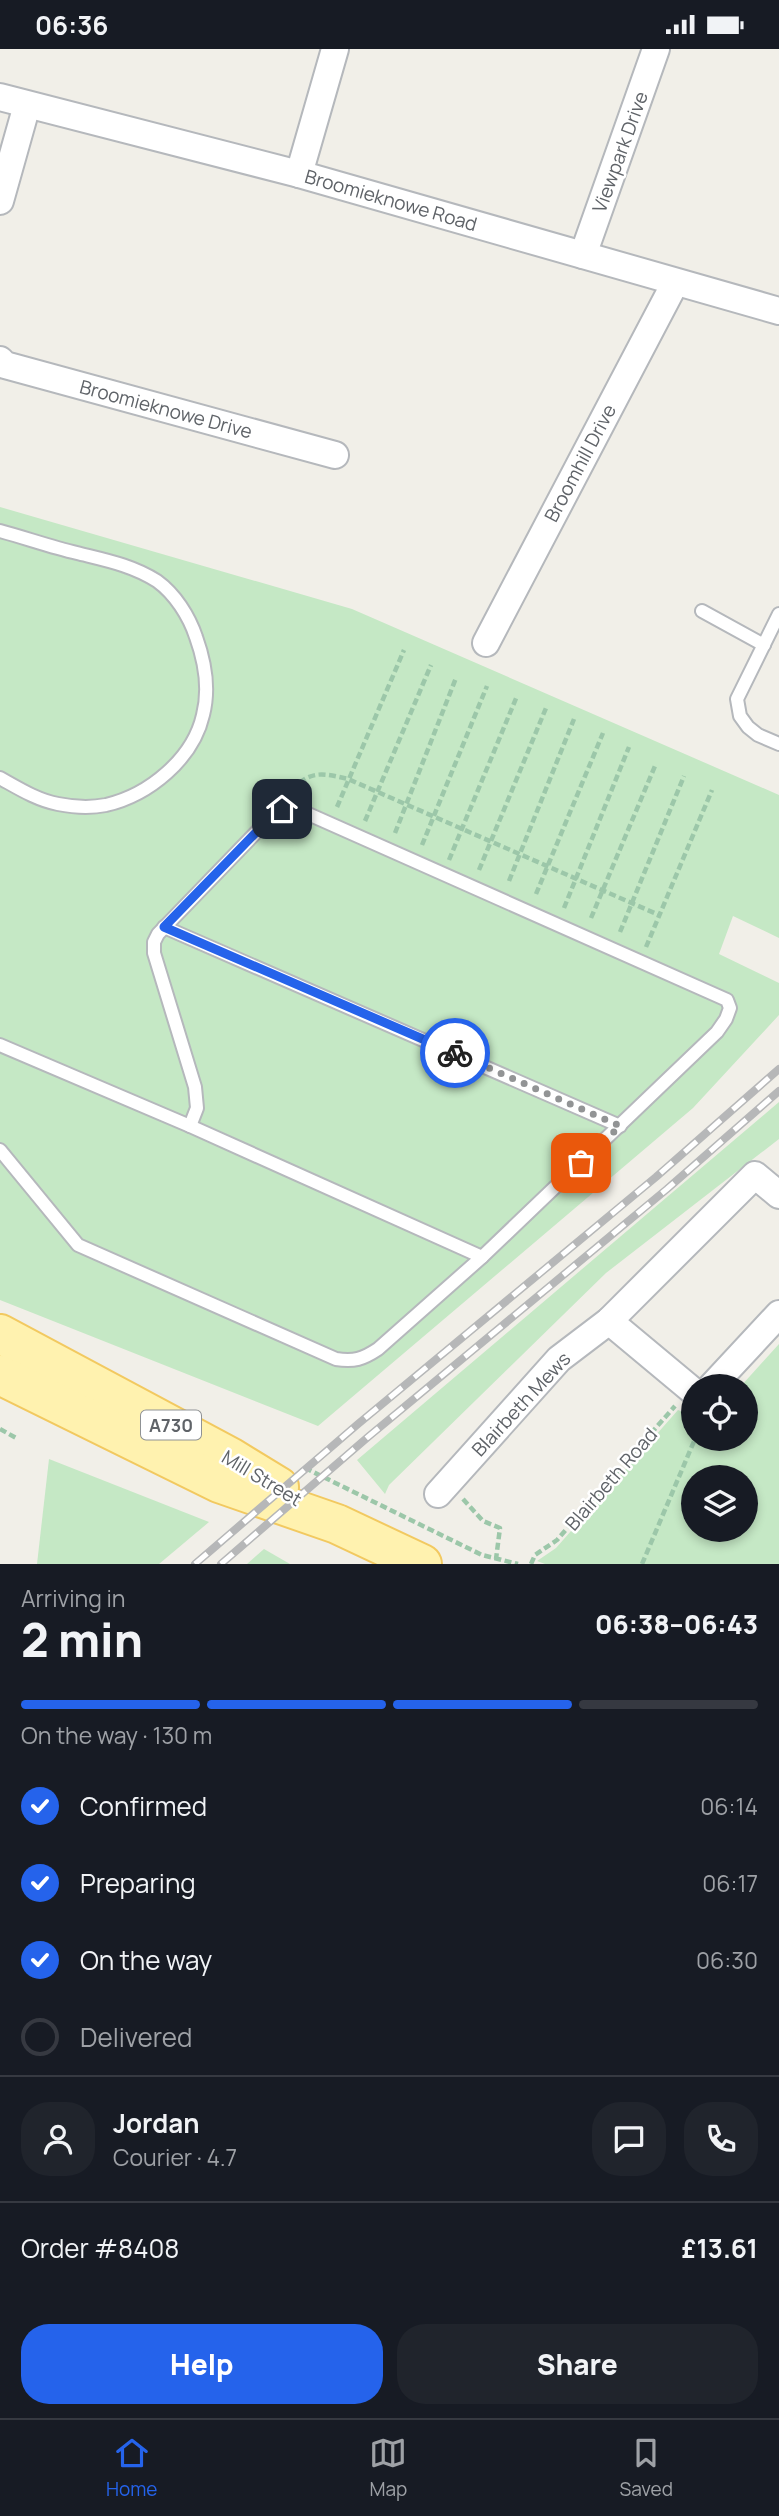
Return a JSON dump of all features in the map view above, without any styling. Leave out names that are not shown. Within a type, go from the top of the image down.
[{"type":"main road","name":"Mill Street","points":[[0,1335],[230,1457],[337,1524]]},
{"type":"main road","name":"Mill Street","points":[[0,1375],[219,1483],[337,1524],[422,1564]]},
{"type":"street","points":[[299,174],[335,49]]},
{"type":"street","name":"Viewpark Drive","points":[[583,255],[656,49]]},
{"type":"street","name":"Broomieknowe Road","points":[[0,97],[299,174],[779,311]]},
{"type":"street","points":[[0,201],[27,105]]},
{"type":"street","name":"Broomhill Drive","points":[[486,643],[675,283]]},
{"type":"street","name":"Broomieknowe Drive","points":[[0,360],[5,365],[334,455]]},
{"type":"street","name":"Blairbeth Mews","points":[[443,1488],[559,1359],[609,1321],[755,1175],[779,1195]]},
{"type":"street","points":[[714,1374],[779,1314]]},
{"type":"street","points":[[609,1321],[681,1376]]},
{"type":"lane","points":[[0,531],[110,560],[159,583],[177,601],[191,622],[206,668],[206,694],[203,716],[183,756],[150,785],[127,797],[104,805],[57,804],[36,797],[0,778]]},
{"type":"lane","points":[[702,611],[764,645]]},
{"type":"lane","points":[[779,614],[737,699],[740,716],[748,727],[758,735],[779,744]]},
{"type":"lane","points":[[0,1150],[78,1245],[336,1359],[351,1362],[365,1358],[378,1349],[482,1257],[717,1032],[730,1008],[727,1000],[293,808],[282,809],[271,817],[164,927],[154,942],[154,953],[195,1087],[197,1108],[190,1126]]},
{"type":"lane","points":[[164,927],[620,1126]]},
{"type":"lane","points":[[0,1045],[190,1126],[482,1257]]},
{"type":"path","points":[[337,807],[404,650]]},
{"type":"path","points":[[365,821],[431,665]]},
{"type":"path","points":[[395,833],[456,678]]},
{"type":"path","points":[[422,845],[487,686]]},
{"type":"path","points":[[443,875],[517,696]]},
{"type":"path","points":[[479,870],[546,708]]},
{"type":"path","points":[[509,881],[574,719]]},
{"type":"path","points":[[536,894],[603,733]]},
{"type":"path","points":[[556,925],[629,747]]},
{"type":"path","points":[[591,918],[655,766]]},
{"type":"path","points":[[282,809],[292,790],[302,780],[316,774],[348,779],[659,915]]},
{"type":"path","points":[[620,932],[684,776]]},
{"type":"path","points":[[639,962],[712,790]]},
{"type":"path","name":"Blairbeth Road","points":[[531,1564],[535,1555],[557,1540],[681,1407]]},
{"type":"path","points":[[0,1429],[18,1439]]},
{"type":"path","points":[[642,1564],[690,1451]]},
{"type":"path","points":[[443,1488],[483,1521],[500,1528],[496,1559]]},
{"type":"green space","points":[[0,507],[352,609],[779,795],[779,938],[733,916],[719,954],[779,983],[779,1015],[693,1108],[318,1426],[0,1300]]},
{"type":"green space","points":[[779,1102],[779,1139],[606,1273],[389,1485],[385,1494],[357,1460]]},
{"type":"green space","points":[[779,1344],[779,1564],[545,1564],[537,1561],[556,1548],[678,1410],[681,1411],[681,1451],[758,1451],[758,1374],[752,1374]]},
{"type":"green space","points":[[49,1459],[209,1522],[159,1564],[37,1564]]},
{"type":"green space","points":[[264,1549],[290,1564],[247,1564]]},
{"type":"railway","points":[[195,1564],[358,1424],[656,1177],[779,1069]]},
{"type":"railway","points":[[221,1564],[368,1437],[667,1189],[779,1091]]},
{"type":"way so far","points":[[455,1053],[620,1126],[581,1163]]},
{"type":"route","points":[[282,809],[271,817],[164,927],[455,1053]]}]
